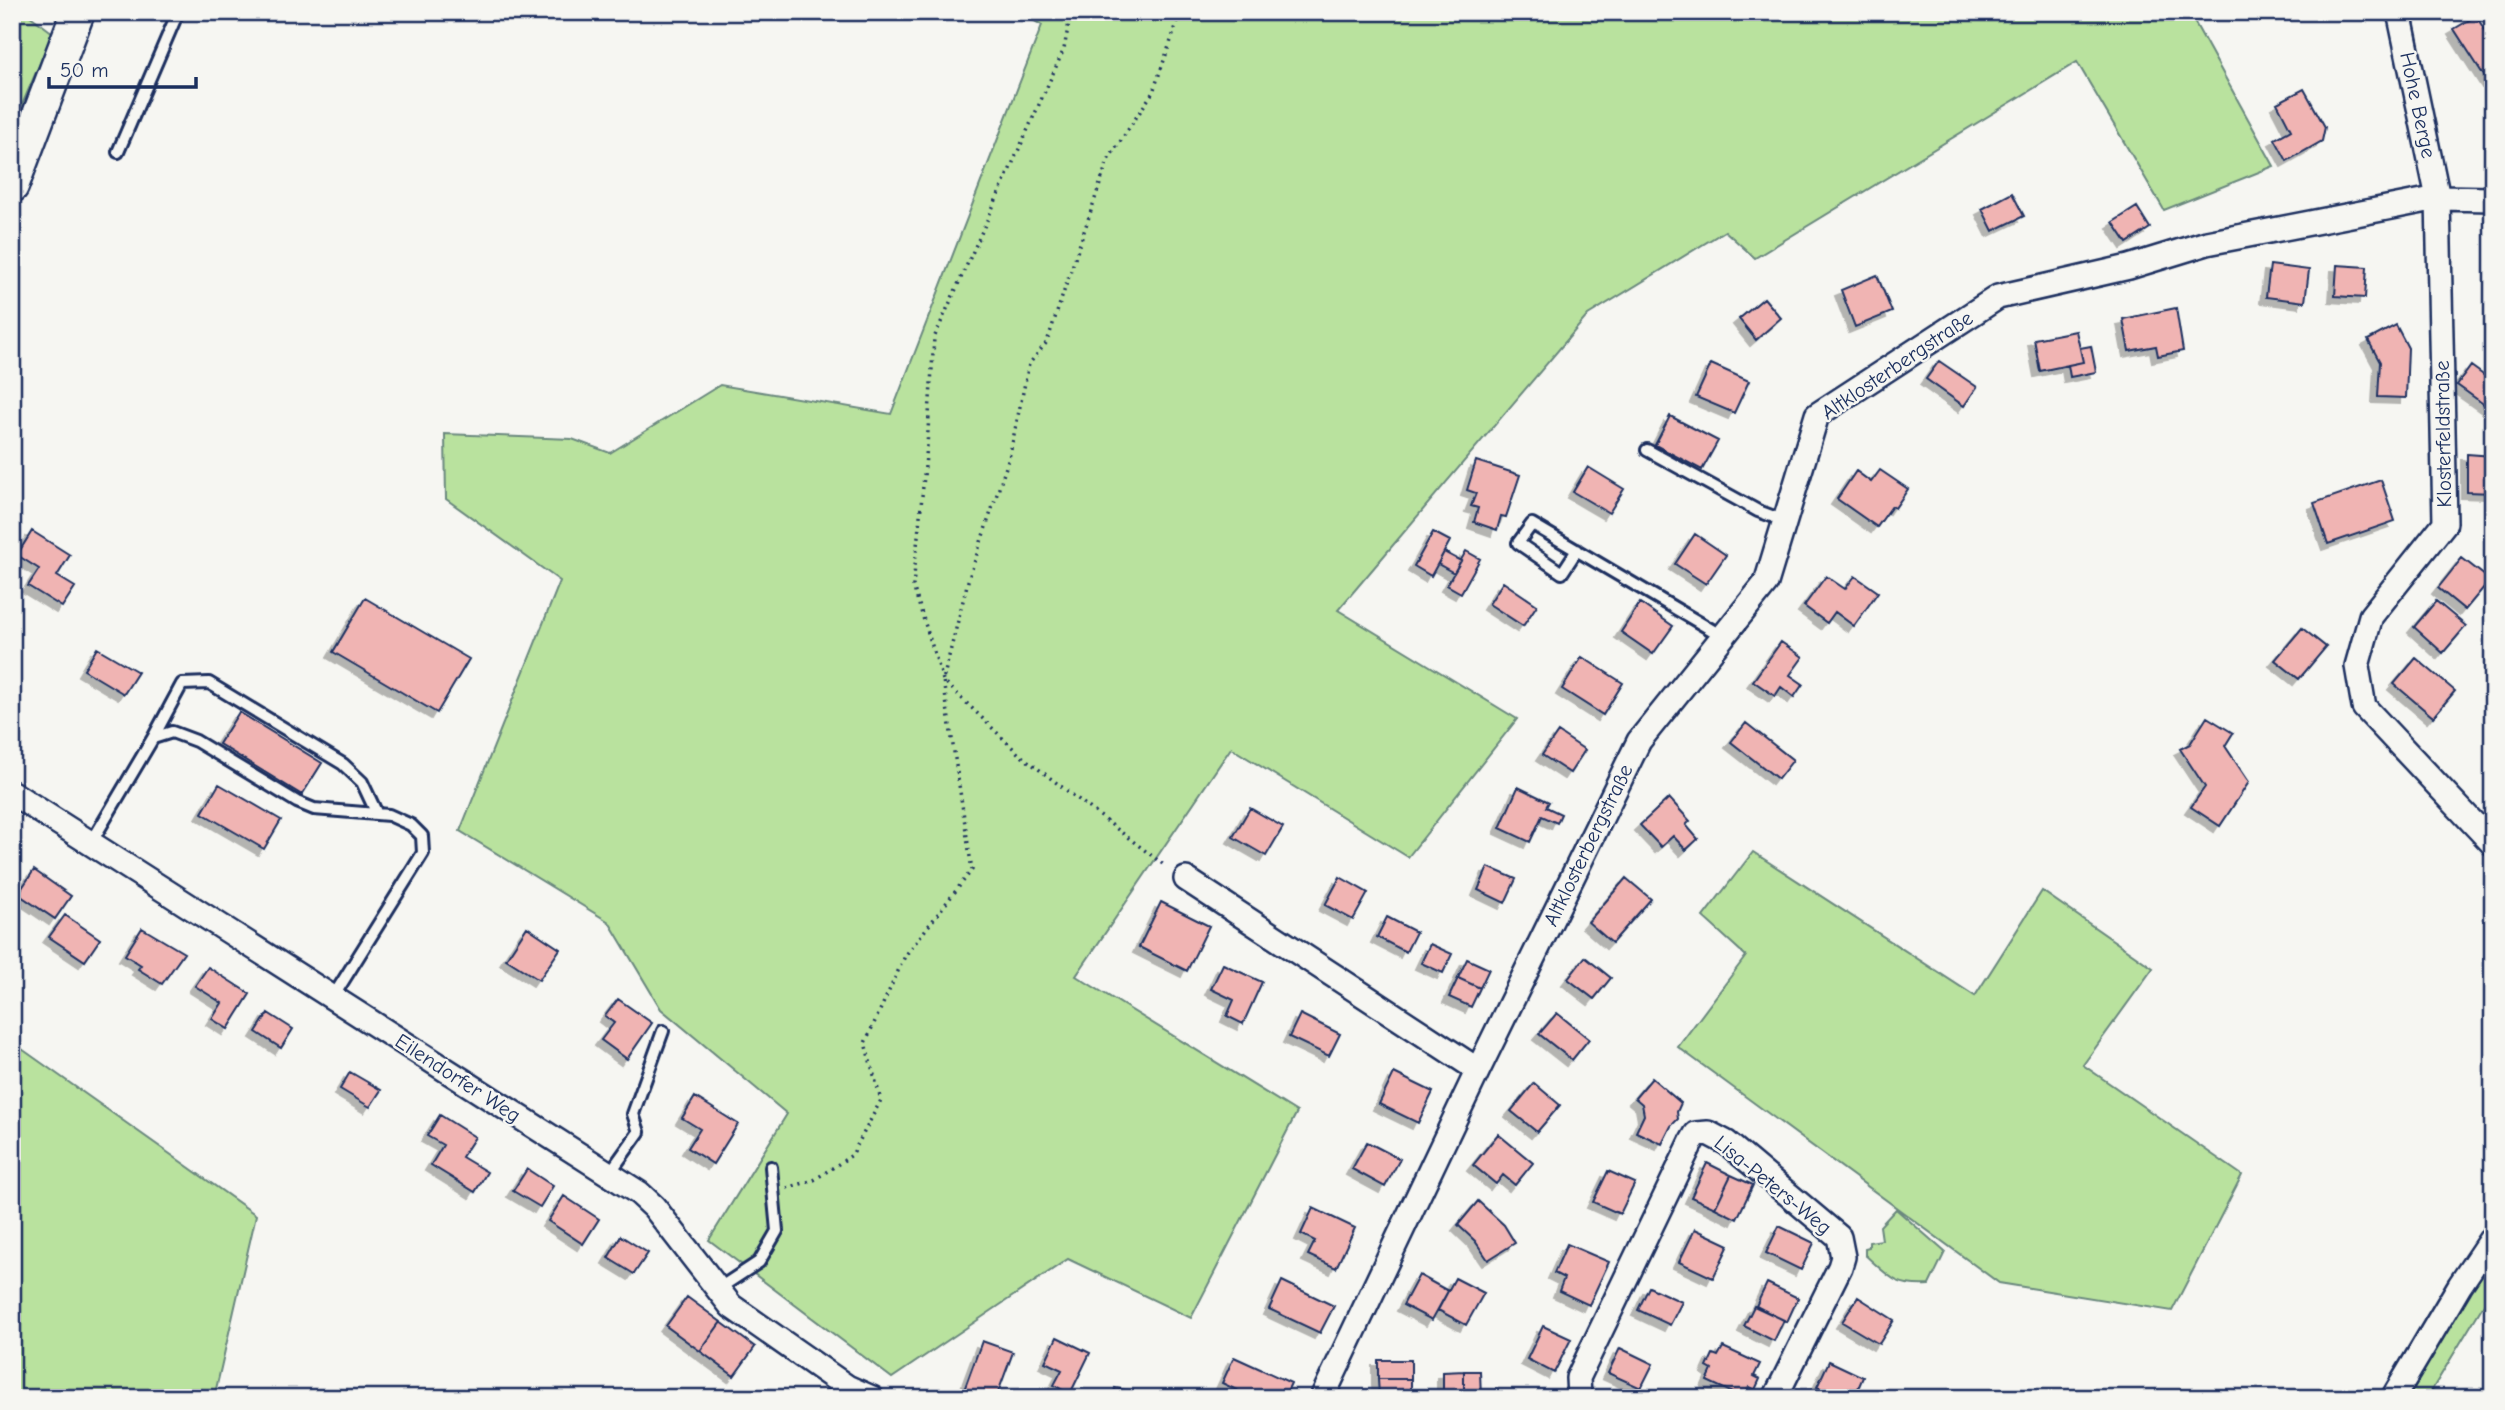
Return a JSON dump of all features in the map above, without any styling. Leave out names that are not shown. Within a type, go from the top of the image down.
[{"type":"main road","points":[[12,186],[78,12]]},
{"type":"street","name":"Hohe Berge","points":[[2399,12],[2438,198]]},
{"type":"street","name":"Altklosterbergstraße","points":[[1322,1398],[1639,741],[1766,583],[1818,415],[1998,297],[2129,267],[2207,243],[2438,198],[2493,199]]},
{"type":"street","name":"Klosterfeldstraße","points":[[2438,198],[2445,523],[2371,616],[2357,666],[2364,707],[2493,844]]},
{"type":"street","name":"Eilendorfer Weg","points":[[12,793],[639,1193],[654,1207],[731,1306],[848,1387],[872,1398]]},
{"type":"street","points":[[1185,879],[1478,1070]]},
{"type":"street","name":"Lisa-Peters-Weg","points":[[1579,1398],[1578,1378],[1692,1141],[1696,1134],[1708,1133],[1727,1143],[1839,1237],[1843,1257],[1840,1267],[1775,1398]]},
{"type":"street","points":[[2393,1398],[2460,1284],[2493,1236]]},
{"type":"lane","points":[[118,152],[178,12]]},
{"type":"lane","points":[[1647,450],[1758,510],[1785,521]]},
{"type":"lane","points":[[1577,550],[1562,573],[1518,543],[1532,524],[1577,550],[1722,636]]},
{"type":"lane","points":[[91,843],[183,684],[209,683],[343,764],[362,782],[377,814]]},
{"type":"lane","points":[[153,738],[172,732],[196,741],[297,802],[314,809],[389,815],[411,824],[422,836],[423,853],[333,997]]},
{"type":"lane","points":[[609,1174],[639,1132],[633,1114],[663,1031]]},
{"type":"lane","points":[[718,1289],[759,1262],[777,1231],[771,1167]]},
{"type":"path","points":[[773,1192],[814,1180],[852,1155],[881,1100],[865,1043],[905,956],[972,870],[943,680],[913,586],[927,446],[934,338],[1064,49],[1071,12]]},
{"type":"path","points":[[943,680],[968,581],[1009,458],[1029,364],[1047,342],[1108,160],[1153,92],[1181,12]]},
{"type":"path","points":[[943,680],[1019,754],[1164,865]]},
{"type":"green space","points":[[12,12],[25,12],[53,33],[12,128]]},
{"type":"green space","points":[[1018,12],[2189,12],[2274,166],[2164,210],[2077,62],[1755,258],[1725,231],[1588,315],[1338,610],[1517,719],[1408,857],[1231,748],[1076,976],[1297,1112],[1191,1318],[1068,1259],[892,1378],[709,1240],[787,1114],[661,1009],[609,922],[460,831],[560,581],[446,499],[445,434],[572,439],[610,453],[720,385],[891,414],[1042,25]]},
{"type":"green space","points":[[1753,852],[1975,996],[2042,891],[2153,968],[2083,1065],[2242,1175],[2172,1311],[1999,1283],[1678,1047],[1746,956],[1703,917]]},
{"type":"green space","points":[[12,1042],[256,1215],[214,1398],[12,1398]]},
{"type":"green space","points":[[1896,1209],[1945,1252],[1929,1285],[1908,1284],[1893,1279],[1865,1255],[1869,1242],[1882,1240],[1880,1226]]},
{"type":"green space","points":[[2493,1253],[2493,1289],[2427,1398],[2406,1398]]},
{"type":"building","points":[[2476,16],[2490,38],[2493,36],[2493,79],[2488,82],[2454,29]]},
{"type":"building","points":[[2304,89],[2325,127],[2322,141],[2287,161],[2275,139],[2291,130],[2277,103]]},
{"type":"building","points":[[2012,193],[2024,216],[1993,231],[1982,209]]},
{"type":"building","points":[[2137,207],[2150,228],[2127,243],[2113,222]]},
{"type":"building","points":[[2270,265],[2309,270],[2305,302],[2266,297]]},
{"type":"building","points":[[2337,265],[2367,267],[2365,298],[2335,296]]},
{"type":"building","points":[[1877,275],[1892,312],[1855,327],[1841,290]]},
{"type":"building","points":[[1764,298],[1781,318],[1756,340],[1739,319]]},
{"type":"building","points":[[2176,308],[2183,351],[2158,356],[2156,346],[2129,351],[2123,319]]},
{"type":"building","points":[[2396,325],[2408,348],[2406,398],[2378,397],[2380,362],[2368,340]]},
{"type":"building","points":[[2076,331],[2083,362],[2040,371],[2034,339]]},
{"type":"building","points":[[2091,346],[2096,372],[2070,377],[2068,365],[2083,362],[2080,348]]},
{"type":"building","points":[[1939,361],[1977,387],[1964,406],[1926,379]]},
{"type":"building","points":[[1711,364],[1749,381],[1734,413],[1696,397]]},
{"type":"building","points":[[2471,366],[2493,382],[2493,403],[2489,408],[2457,385]]},
{"type":"building","points":[[1670,416],[1718,441],[1702,470],[1655,445]]},
{"type":"building","points":[[2467,454],[2493,456],[2493,493],[2467,492]]},
{"type":"building","points":[[1476,461],[1520,475],[1506,517],[1501,516],[1497,530],[1474,522],[1478,508],[1471,506],[1476,493],[1467,490]]},
{"type":"building","points":[[1588,467],[1624,489],[1609,513],[1573,492]]},
{"type":"building","points":[[1880,470],[1908,489],[1877,527],[1837,499],[1856,471],[1871,482]]},
{"type":"building","points":[[2381,480],[2395,521],[2328,544],[2314,503]]},
{"type":"building","points":[[32,531],[70,555],[57,576],[75,587],[62,607],[28,586],[39,569],[17,555]]},
{"type":"building","points":[[1433,532],[1450,541],[1431,576],[1414,566]]},
{"type":"building","points":[[1695,534],[1726,555],[1706,584],[1675,564]]},
{"type":"building","points":[[1466,551],[1480,559],[1461,593],[1447,585]]},
{"type":"building","points":[[1444,552],[1461,561],[1454,573],[1438,564]]},
{"type":"building","points":[[2462,558],[2490,580],[2465,610],[2438,588]]},
{"type":"building","points":[[1826,576],[1845,589],[1855,576],[1878,592],[1854,626],[1835,612],[1827,623],[1804,606]]},
{"type":"building","points":[[1503,582],[1537,605],[1523,626],[1489,604]]},
{"type":"building","points":[[365,598],[469,659],[437,713],[333,652]]},
{"type":"building","points":[[2436,601],[2466,626],[2443,653],[2414,627]]},
{"type":"building","points":[[1640,603],[1673,626],[1653,654],[1621,632]]},
{"type":"building","points":[[2302,628],[2326,647],[2299,679],[2275,660]]},
{"type":"building","points":[[1781,642],[1803,657],[1790,675],[1803,684],[1794,697],[1781,687],[1775,696],[1753,681]]},
{"type":"building","points":[[97,648],[138,672],[124,694],[84,670]]},
{"type":"building","points":[[1582,657],[1623,683],[1603,715],[1562,689]]},
{"type":"building","points":[[2416,658],[2455,691],[2433,717],[2394,684]]},
{"type":"building","points":[[239,712],[322,763],[302,795],[219,744]]},
{"type":"building","points":[[2207,717],[2233,733],[2225,746],[2249,782],[2220,826],[2191,807],[2205,787],[2180,749],[2190,744]]},
{"type":"building","points":[[1746,723],[1793,760],[1778,779],[1731,742]]},
{"type":"building","points":[[1558,732],[1585,750],[1570,773],[1542,755]]},
{"type":"building","points":[[219,784],[281,820],[264,849],[202,813]]},
{"type":"building","points":[[1518,787],[1549,802],[1546,807],[1561,814],[1557,823],[1542,816],[1530,842],[1500,828]]},
{"type":"building","points":[[1669,798],[1690,821],[1686,825],[1698,839],[1686,850],[1673,836],[1661,847],[1640,825]]},
{"type":"building","points":[[1250,808],[1283,827],[1266,856],[1233,837]]},
{"type":"building","points":[[1488,867],[1516,879],[1505,903],[1478,890]]},
{"type":"building","points":[[34,870],[71,896],[55,919],[18,894]]},
{"type":"building","points":[[1340,877],[1368,893],[1353,920],[1325,905]]},
{"type":"building","points":[[1626,878],[1651,899],[1612,943],[1588,922]]},
{"type":"building","points":[[1161,902],[1209,926],[1187,971],[1139,947]]},
{"type":"building","points":[[65,915],[100,939],[85,961],[49,937]]},
{"type":"building","points":[[1387,917],[1416,932],[1406,952],[1377,937]]},
{"type":"building","points":[[527,927],[560,949],[539,980],[506,959]]},
{"type":"building","points":[[142,928],[184,953],[162,984],[138,969],[141,965],[125,955]]},
{"type":"building","points":[[1430,944],[1452,954],[1443,973],[1421,963]]},
{"type":"building","points":[[1585,957],[1611,978],[1594,999],[1568,979]]},
{"type":"building","points":[[1467,959],[1489,969],[1480,988],[1458,978]]},
{"type":"building","points":[[1223,964],[1262,982],[1243,1024],[1227,1016],[1234,1000],[1211,989]]},
{"type":"building","points":[[208,967],[250,994],[228,1029],[212,1019],[222,1003],[195,986]]},
{"type":"building","points":[[1458,978],[1480,988],[1471,1007],[1449,997]]},
{"type":"building","points":[[618,999],[652,1023],[627,1059],[601,1040],[614,1023],[605,1016]]},
{"type":"building","points":[[268,1013],[293,1029],[281,1048],[256,1032]]},
{"type":"building","points":[[1557,1013],[1589,1039],[1572,1060],[1539,1034]]},
{"type":"building","points":[[1300,1014],[1340,1034],[1329,1056],[1289,1037]]},
{"type":"building","points":[[350,1072],[381,1090],[370,1107],[340,1089]]},
{"type":"building","points":[[1394,1073],[1433,1092],[1418,1123],[1379,1104]]},
{"type":"building","points":[[1652,1078],[1681,1103],[1677,1112],[1678,1119],[1671,1126],[1662,1144],[1636,1132],[1644,1115],[1642,1104],[1635,1098]]},
{"type":"building","points":[[1534,1083],[1560,1105],[1537,1132],[1511,1111]]},
{"type":"building","points":[[695,1097],[738,1124],[713,1164],[688,1148],[700,1129],[682,1118]]},
{"type":"building","points":[[440,1115],[475,1137],[462,1157],[487,1172],[475,1192],[431,1165],[443,1145],[427,1136]]},
{"type":"building","points":[[1498,1134],[1533,1163],[1515,1185],[1503,1175],[1496,1184],[1473,1165]]},
{"type":"building","points":[[1367,1142],[1400,1159],[1385,1187],[1352,1169]]},
{"type":"building","points":[[1707,1163],[1731,1175],[1715,1208],[1691,1197]]},
{"type":"building","points":[[527,1169],[553,1186],[540,1207],[513,1191]]},
{"type":"building","points":[[1608,1171],[1635,1183],[1620,1214],[1593,1202]]},
{"type":"building","points":[[1731,1175],[1753,1185],[1737,1219],[1715,1208]]},
{"type":"building","points":[[564,1196],[599,1219],[583,1244],[548,1221]]},
{"type":"building","points":[[1478,1201],[1504,1225],[1515,1243],[1488,1260],[1475,1241],[1458,1225]]},
{"type":"building","points":[[1313,1208],[1355,1228],[1336,1268],[1308,1255],[1315,1241],[1301,1234]]},
{"type":"building","points":[[1779,1226],[1814,1243],[1801,1270],[1766,1253]]},
{"type":"building","points":[[1695,1229],[1729,1245],[1713,1278],[1679,1262]]},
{"type":"building","points":[[621,1236],[648,1253],[634,1274],[608,1258]]},
{"type":"building","points":[[1567,1244],[1609,1262],[1589,1305],[1559,1291],[1564,1278],[1554,1273]]},
{"type":"building","points":[[1419,1275],[1448,1291],[1432,1320],[1403,1305]]},
{"type":"building","points":[[1455,1278],[1484,1293],[1466,1325],[1438,1310]]},
{"type":"building","points":[[1282,1281],[1334,1306],[1320,1333],[1269,1309]]},
{"type":"building","points":[[1767,1283],[1798,1298],[1787,1322],[1756,1306]]},
{"type":"building","points":[[1649,1287],[1682,1302],[1670,1325],[1638,1310]]},
{"type":"building","points":[[687,1297],[721,1322],[700,1351],[666,1326]]},
{"type":"building","points":[[1858,1297],[1894,1320],[1879,1344],[1842,1322]]},
{"type":"building","points":[[1754,1306],[1784,1320],[1774,1341],[1744,1326]]},
{"type":"building","points":[[721,1322],[755,1347],[734,1376],[700,1351]]},
{"type":"building","points":[[1543,1326],[1571,1339],[1554,1373],[1527,1359]]},
{"type":"building","points":[[1057,1337],[1090,1353],[1070,1394],[1054,1385],[1062,1370],[1045,1362]]},
{"type":"building","points":[[982,1341],[1013,1352],[996,1398],[976,1398],[963,1393]]},
{"type":"building","points":[[1723,1347],[1760,1364],[1754,1376],[1760,1379],[1755,1390],[1749,1387],[1744,1398],[1707,1381],[1712,1370],[1707,1367],[1713,1354],[1718,1356]]},
{"type":"building","points":[[1620,1348],[1653,1364],[1641,1388],[1608,1373]]},
{"type":"building","points":[[1234,1357],[1291,1383],[1284,1398],[1248,1398],[1249,1396],[1222,1383]]},
{"type":"building","points":[[1378,1360],[1411,1360],[1411,1379],[1378,1379]]},
{"type":"building","points":[[1829,1361],[1863,1377],[1854,1398],[1841,1398],[1817,1387]]},
{"type":"building","points":[[1464,1371],[1464,1398],[1443,1398],[1443,1372]]},
{"type":"building","points":[[1464,1371],[1480,1371],[1481,1398],[1464,1398]]},
{"type":"building","points":[[1378,1379],[1411,1379],[1411,1397],[1379,1396]]},
{"type":"building","points":[[1115,1388],[1155,1396],[1155,1398],[1113,1398]]}]
